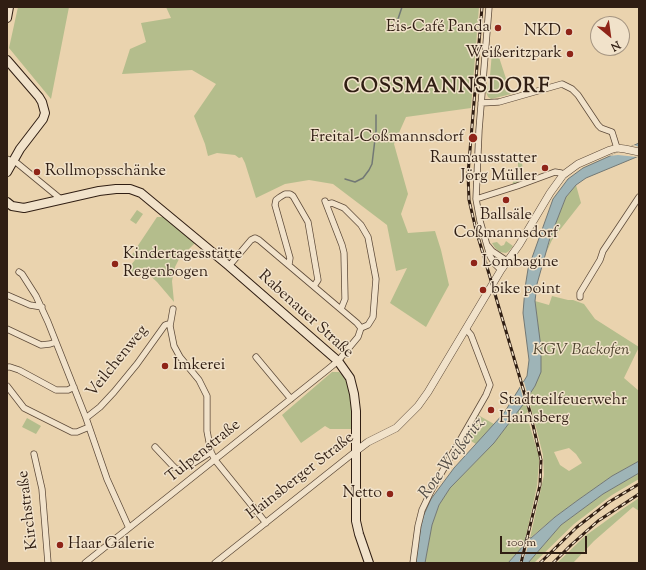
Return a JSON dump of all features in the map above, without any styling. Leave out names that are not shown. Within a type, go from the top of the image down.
[{"type":"main road","points":[[7,60],[39,97],[45,112],[43,119],[10,160],[7,172]]},
{"type":"main road","name":"Rabenauer Straße","points":[[7,202],[12,206],[25,208],[99,191],[130,189],[141,192],[338,361],[347,373],[352,384],[354,394],[356,412],[356,521],[358,534],[369,563]]},
{"type":"street","points":[[488,7],[476,199],[480,221],[490,256],[501,270],[519,245],[544,202],[563,175],[590,157],[617,148],[639,152]]},
{"type":"street","points":[[481,103],[499,102],[562,84],[572,89],[578,95],[601,128],[612,132],[617,148]]},
{"type":"street","points":[[10,160],[62,200]]},
{"type":"street","points":[[476,199],[498,193],[555,172],[563,175]]},
{"type":"street","points":[[289,264],[290,258],[275,205],[276,200],[285,194],[290,194],[293,196],[308,222],[318,280],[314,286]]},
{"type":"street","points":[[580,297],[580,293],[600,260],[605,248],[639,197]]},
{"type":"street","name":"Tulpenstraße","points":[[85,563],[338,361],[358,337],[361,328],[368,325],[373,317],[376,279],[368,237],[361,225],[344,208],[332,202],[326,203],[344,254],[345,299],[341,309]]},
{"type":"street","points":[[229,266],[244,247],[255,238],[289,264],[361,328]]},
{"type":"street","points":[[487,244],[492,251],[507,262]]},
{"type":"street","name":"Hainsberger Straße","points":[[215,563],[356,451],[368,442],[396,428],[407,418],[428,392],[501,270]]},
{"type":"street","points":[[19,272],[22,274],[42,307],[86,418],[107,479],[129,528]]},
{"type":"street","points":[[7,295],[30,305],[42,307]]},
{"type":"street","points":[[173,309],[170,326],[176,351],[199,380],[206,396],[207,431],[211,452],[215,460],[266,524]]},
{"type":"street","name":"Veilchenweg","points":[[86,418],[100,407],[114,392],[137,364],[165,325],[168,324],[170,326]]},
{"type":"street","points":[[7,329],[41,345],[56,342]]},
{"type":"street","points":[[412,563],[422,510],[431,491],[486,395],[490,385],[471,335],[466,329]]},
{"type":"street","points":[[256,357],[291,399]]},
{"type":"street","points":[[7,367],[19,370],[56,390],[68,390],[74,387]]},
{"type":"street","points":[[7,386],[24,408],[72,432],[89,427]]},
{"type":"street","points":[[155,447],[176,469],[189,466],[211,452]]},
{"type":"street","name":"Kirchstraße","points":[[34,454],[42,489],[48,563]]},
{"type":"green space","points":[[18,7],[69,7],[51,99],[9,48]]},
{"type":"green space","points":[[166,7],[479,7],[471,108],[406,117],[394,144],[408,194],[401,214],[408,233],[435,231],[449,285],[426,327],[390,303],[407,268],[396,271],[387,225],[333,184],[309,180],[285,184],[256,198],[242,157],[239,158],[235,155],[217,153],[208,156],[194,116],[216,84],[192,70],[122,74],[130,49],[146,42],[141,23],[171,18]]},
{"type":"green space","points":[[491,51],[497,51],[511,94],[491,99],[488,97],[486,92],[490,76]]},
{"type":"green space","points":[[521,156],[523,170],[522,181],[512,185],[518,168],[518,157]]},
{"type":"green space","points":[[576,185],[581,203],[552,240],[546,253],[566,197]]},
{"type":"green space","points":[[137,210],[143,214],[136,224],[130,220]]},
{"type":"green space","points":[[157,217],[165,217],[196,242],[179,259],[175,267],[172,281],[174,302],[157,282],[142,268],[133,274],[127,270],[135,260],[131,256]]},
{"type":"green space","points":[[506,241],[513,246],[506,253],[500,252],[492,243],[497,242],[501,246],[504,245]]},
{"type":"green space","name":"KGV Backofen","points":[[552,296],[573,300],[584,304],[595,319],[639,347],[624,378],[639,391],[639,461],[612,476],[578,500],[530,538],[544,475],[543,455],[528,396],[535,386],[538,326],[535,301],[549,305]],"holes":[[[569,448],[576,454],[582,463],[569,471],[560,465],[554,452]]]},
{"type":"green space","points":[[332,372],[339,372],[347,382],[351,400],[351,429],[330,429],[325,426],[301,443],[282,415]]},
{"type":"green space","points":[[525,401],[528,412],[526,413],[539,457],[539,463],[537,486],[524,545],[508,563],[425,563],[432,525],[439,505],[450,488],[494,443]]},
{"type":"green space","points":[[478,415],[494,424],[476,444],[464,437]]},
{"type":"green space","points":[[27,418],[41,426],[36,434],[22,427]]},
{"type":"green space","points":[[639,473],[639,479],[612,495],[574,524],[534,563],[528,563],[561,525],[603,494]]},
{"type":"green space","points":[[639,498],[639,511],[633,507],[594,541],[573,563],[557,563],[585,536]]},
{"type":"water","points":[[639,143],[639,156],[586,178],[576,185],[566,197],[550,238],[537,284],[535,301],[541,348],[541,372],[535,386],[522,406],[494,443],[450,488],[439,505],[432,525],[425,563],[415,563],[421,521],[431,499],[454,468],[504,413],[527,376],[529,360],[523,313],[525,288],[528,269],[553,199],[568,179],[583,168]]},
{"type":"water","points":[[639,461],[639,473],[603,494],[561,525],[528,563],[508,563],[524,545],[526,537],[531,538],[555,517],[578,500],[612,476]]},
{"type":"pier","points":[[634,145],[639,147],[639,156],[637,157],[618,155],[609,156]]},
{"type":"pier","points":[[524,382],[529,399],[525,404],[519,384]]},
{"type":"pier","points":[[526,537],[530,538],[526,553],[522,563],[519,563]]},
{"type":"waterway","points":[[394,31],[402,7]]},
{"type":"waterway","points":[[345,179],[355,182],[363,178],[372,164],[376,131],[376,115]]},
{"type":"railway","points":[[482,7],[468,174],[469,200],[476,230],[530,412],[541,460],[540,485],[521,563]]},
{"type":"railway","points":[[540,563],[577,527],[609,502],[639,484]]},
{"type":"railway","points":[[553,563],[598,521],[639,494]]},
{"type":"place","name":"Eis-Café Panda","points":[[498,28]]},
{"type":"place","name":"NKD","points":[[569,32]]},
{"type":"place","name":"Weißeritzpark","points":[[570,54]]},
{"type":"place","name":"Freital-Coßmannsdorf","points":[[473,138]]},
{"type":"place","name":"Raumausstatter Jörg Müller","points":[[545,168]]},
{"type":"place","name":"Rollmopsschänke","points":[[37,172]]},
{"type":"place","name":"Ballsäle Coßmannsdorf","points":[[506,200]]},
{"type":"place","name":"Lombagine","points":[[474,263]]},
{"type":"place","name":"Kindertagesstätte Regenbogen","points":[[115,264]]},
{"type":"place","name":"bike point","points":[[483,290]]},
{"type":"place","name":"Imkerei","points":[[165,366]]},
{"type":"place","name":"Stadtteilfeuerwehr Hainsberg","points":[[491,410]]},
{"type":"place","name":"Netto","points":[[390,494]]},
{"type":"place","name":"Haar Galerie","points":[[60,545]]},
{"type":"district","name":"COSSMANNSDORF","points":[[447,89]]},
{"type":"water label","name":"Rote Weißeritz","points":[[453,459]]}]
